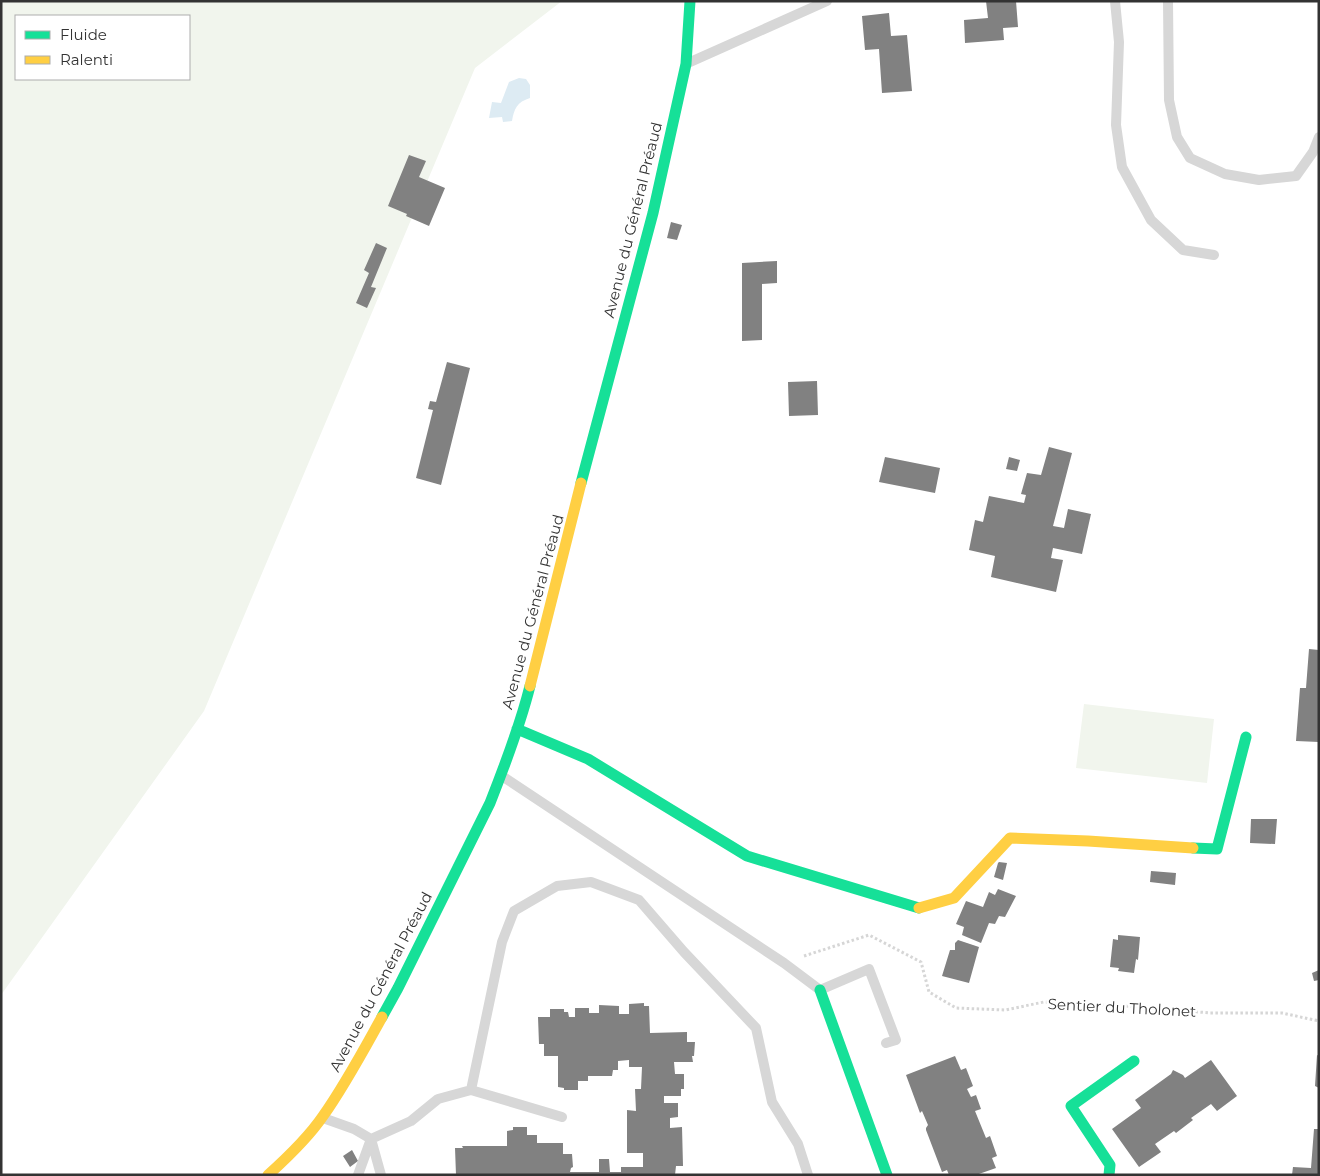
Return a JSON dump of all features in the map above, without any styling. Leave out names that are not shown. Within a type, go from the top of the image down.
[{"type":"street","name":"Avenue du Général Préaud","points":[[268,1175],[290,1155],[322,1118],[349,1077],[398,988],[490,803],[501,776],[528,695],[589,450],[654,213],[686,64],[690,1]]},
{"type":"street","points":[[517,729],[588,759],[747,856],[918,908],[954,898],[1010,838],[1217,849],[1246,738]]},
{"type":"street","points":[[820,990],[887,1175]]},
{"type":"street","points":[[1109,1175],[1110,1165],[1071,1106],[1134,1061]]},
{"type":"lane","points":[[686,64],[827,1]]},
{"type":"lane","points":[[1116,1],[1119,42],[1116,125],[1122,167],[1151,220],[1183,250],[1214,255]]},
{"type":"lane","points":[[1168,1],[1169,100],[1177,137],[1190,158],[1225,174],[1259,180],[1296,176],[1313,152],[1319,137]]},
{"type":"lane","points":[[501,776],[784,963],[820,990],[869,969],[896,1040],[886,1043]]},
{"type":"lane","points":[[471,1090],[502,942],[514,911],[557,886],[591,882],[639,900],[684,952],[756,1028],[772,1102],[798,1144],[808,1175]]},
{"type":"lane","points":[[358,1175],[371,1139],[410,1121],[438,1099],[471,1090],[562,1117]]},
{"type":"lane","points":[[322,1118],[354,1129],[371,1139],[381,1175]]},
{"type":"path","name":"Sentier du Tholonet","points":[[784,963],[869,935],[921,962],[929,992],[956,1008],[1005,1010],[1044,1002],[1144,1007],[1210,1013],[1282,1013],[1319,1021]]},
{"type":"shaded area","points":[[1,1],[562,1],[475,68],[204,711],[1,995]]},
{"type":"shaded area","points":[[519,78],[526,79],[530,85],[530,98],[517,106],[512,121],[503,122],[502,117],[489,118],[492,102],[501,103],[509,82]]},
{"type":"shaded area","points":[[1084,704],[1214,719],[1207,783],[1076,768]]},
{"type":"building","points":[[986,1],[1016,1],[1018,27],[1003,28],[1004,40],[965,43],[964,20],[988,18]]},
{"type":"building","points":[[889,13],[891,36],[907,35],[912,91],[882,93],[879,49],[865,50],[862,16]]},
{"type":"building","points":[[409,155],[426,161],[419,177],[445,188],[429,226],[388,206]]},
{"type":"building","points":[[671,222],[682,225],[677,240],[667,238]]},
{"type":"building","points":[[376,243],[387,248],[371,287],[376,288],[367,308],[356,303],[369,273],[364,270]]},
{"type":"building","points":[[777,261],[777,283],[762,284],[762,340],[742,341],[742,263]]},
{"type":"building","points":[[447,362],[470,368],[441,485],[416,478],[433,410],[428,409],[430,401],[436,402]]},
{"type":"building","points":[[817,381],[818,415],[789,416],[788,382]]},
{"type":"building","points":[[1049,447],[1072,453],[1053,526],[1064,528],[1068,509],[1091,514],[1082,554],[1053,548],[1051,558],[1063,560],[1056,592],[991,577],[995,556],[969,550],[975,520],[983,522],[989,496],[1024,503],[1026,495],[1021,494],[1027,473],[1041,475]]},
{"type":"building","points":[[885,457],[940,468],[935,493],[879,482]]},
{"type":"building","points":[[1009,457],[1020,460],[1017,471],[1006,469]]},
{"type":"building","points":[[1309,649],[1319,650],[1319,742],[1296,741],[1300,688],[1306,688]]},
{"type":"building","points":[[1251,819],[1277,819],[1275,844],[1250,843]]},
{"type":"building","points":[[999,862],[1007,863],[1003,880],[994,877]]},
{"type":"building","points":[[1151,871],[1176,873],[1175,885],[1150,882]]},
{"type":"building","points":[[998,889],[1016,896],[1005,917],[999,916],[995,924],[989,923],[981,943],[962,935],[964,927],[956,924],[966,901],[983,907],[989,892],[995,895]]},
{"type":"building","points":[[1118,935],[1140,937],[1138,960],[1136,959],[1134,973],[1118,971],[1119,968],[1110,967],[1113,939],[1118,940]]},
{"type":"building","points":[[958,940],[979,947],[969,983],[942,976],[950,950],[955,950],[955,943]]},
{"type":"building","points":[[1319,970],[1319,980],[1314,981],[1312,973]]},
{"type":"building","points":[[644,1003],[644,1006],[649,1006],[650,1033],[687,1032],[687,1042],[695,1042],[694,1056],[692,1056],[693,1062],[674,1062],[675,1074],[684,1074],[684,1089],[681,1089],[681,1096],[664,1096],[664,1103],[678,1103],[678,1117],[670,1118],[670,1128],[682,1127],[683,1166],[676,1166],[675,1175],[456,1175],[455,1148],[463,1148],[462,1146],[507,1146],[507,1131],[513,1130],[513,1127],[527,1127],[527,1135],[537,1135],[537,1143],[563,1143],[563,1154],[572,1154],[573,1167],[570,1172],[599,1172],[599,1159],[609,1159],[610,1172],[621,1172],[621,1167],[643,1167],[643,1153],[627,1153],[627,1110],[636,1111],[635,1089],[641,1089],[642,1067],[629,1067],[629,1060],[618,1061],[618,1070],[613,1070],[612,1076],[588,1076],[588,1081],[578,1081],[578,1090],[564,1090],[564,1088],[558,1087],[558,1056],[544,1056],[544,1044],[539,1044],[538,1017],[550,1017],[550,1009],[564,1009],[564,1012],[568,1012],[569,1017],[575,1017],[575,1008],[589,1008],[589,1013],[599,1013],[599,1005],[619,1006],[619,1014],[629,1014],[629,1004]]},
{"type":"building","points":[[1317,1055],[1319,1056],[1319,1088],[1315,1086]]},
{"type":"building","points":[[955,1056],[961,1070],[966,1068],[973,1086],[967,1089],[971,1097],[976,1095],[981,1109],[975,1111],[986,1138],[990,1136],[997,1156],[992,1158],[996,1168],[976,1175],[949,1175],[947,1170],[942,1172],[926,1130],[928,1125],[922,1111],[920,1113],[906,1075]]},
{"type":"building","points":[[1211,1060],[1237,1096],[1217,1111],[1211,1104],[1191,1118],[1193,1120],[1176,1133],[1174,1131],[1155,1144],[1161,1152],[1139,1167],[1112,1129],[1141,1108],[1135,1100],[1171,1074],[1173,1070],[1185,1078]]},
{"type":"building","points":[[1314,1129],[1319,1129],[1319,1175],[1292,1175],[1293,1167],[1311,1168]]},
{"type":"building","points":[[352,1150],[358,1161],[350,1167],[343,1156]]},
{"type":"traffic: fast","points":[[581,483],[653,213],[686,64],[690,1]]},
{"type":"traffic: fast","points":[[382,1017],[490,803],[517,731],[530,686]]},
{"type":"traffic: fast","points":[[517,729],[588,759],[747,856],[919,908]]},
{"type":"traffic: fast","points":[[1193,848],[1217,849],[1246,737]]},
{"type":"traffic: fast","points":[[820,990],[887,1175]]},
{"type":"traffic: fast","points":[[1109,1175],[1110,1165],[1071,1106],[1134,1061]]},
{"type":"traffic: slow","points":[[530,686],[581,483]]},
{"type":"traffic: slow","points":[[919,908],[954,898],[1010,838],[1193,848]]},
{"type":"traffic: slow","points":[[268,1175],[297,1147],[317,1124],[346,1080],[382,1017]]}]
